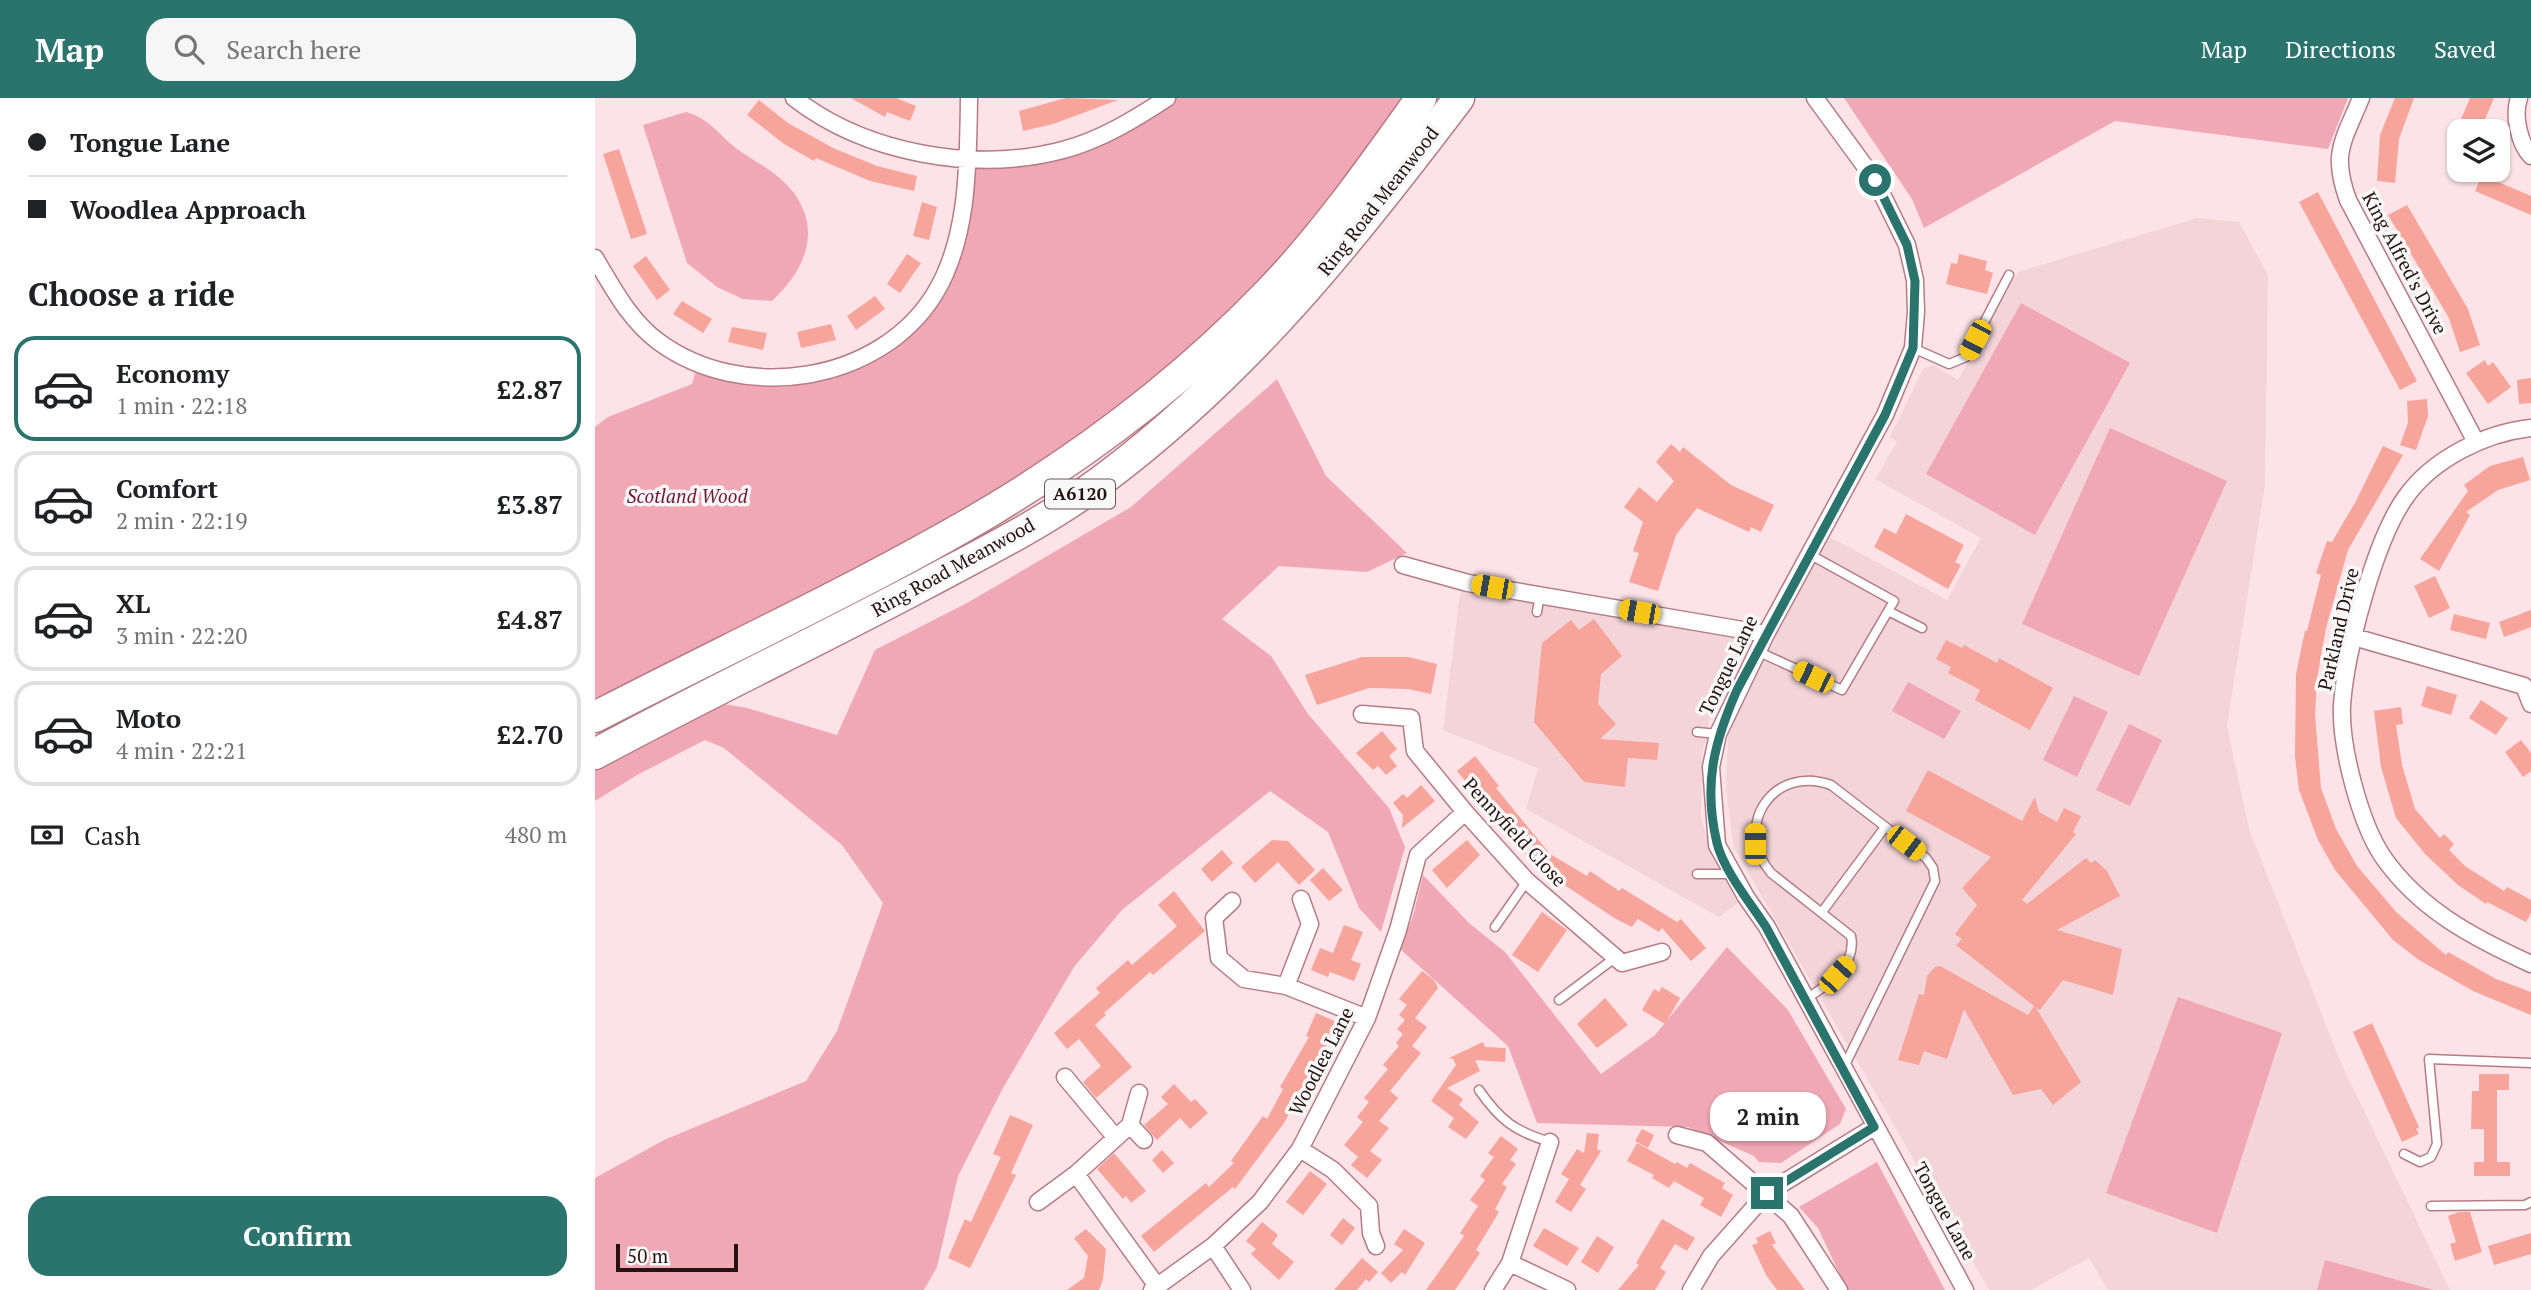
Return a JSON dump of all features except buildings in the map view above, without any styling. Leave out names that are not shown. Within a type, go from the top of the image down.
[{"type":"highway","name":"Ring Road Meanwood","points":[[595,717],[898,562],[989,512],[1079,453],[1201,355],[1268,293],[1354,192],[1421,98]]},
{"type":"highway","name":"Ring Road Meanwood","points":[[595,754],[807,647],[1004,542],[1100,481],[1191,408],[1299,301],[1372,213],[1459,98]]},
{"type":"street","points":[[794,98],[838,128],[887,145],[968,158],[1014,160],[1065,150],[1124,126],[1167,98]]},
{"type":"street","points":[[595,258],[624,307],[659,342],[698,363],[763,379],[805,378],[855,360],[902,333],[934,295],[958,238],[968,158],[969,98]]},
{"type":"street","name":"Tongue Lane","points":[[1815,98],[1875,180],[1907,245],[1915,281],[1913,348],[1885,415],[1757,651],[1718,734],[1711,767],[1717,845],[1806,999],[1965,1290]]},
{"type":"street","name":"King Alfred's Drive","points":[[2361,98],[2339,153],[2337,172],[2348,200],[2476,442]]},
{"type":"street","points":[[2519,98],[2516,107],[2523,147],[2531,156]]},
{"type":"street","name":"Parkland Drive","points":[[2531,428],[2512,430],[2476,442],[2434,468],[2404,498],[2372,568],[2354,637],[2342,707],[2360,811],[2383,856],[2417,898],[2472,937],[2531,964]]},
{"type":"street","points":[[1403,565],[1539,604],[1766,634]]},
{"type":"street","points":[[2354,637],[2528,683],[2531,704]]},
{"type":"street","name":"Pennyfield Close","points":[[1362,714],[1411,718],[1415,751],[1465,812],[1527,881],[1616,957]]},
{"type":"street","name":"Woodlea Lane","points":[[1155,1288],[1213,1246],[1260,1202],[1300,1149],[1367,1018],[1398,930],[1418,855],[1465,812]]},
{"type":"street","points":[[1286,986],[1310,924],[1301,899]]},
{"type":"street","points":[[1232,901],[1214,918],[1219,958],[1244,979],[1286,986],[1367,1018]]},
{"type":"street","points":[[1616,957],[1622,963],[1662,952]]},
{"type":"street","points":[[1065,1077],[1116,1138]]},
{"type":"street","points":[[1038,1202],[1076,1174],[1130,1125],[1139,1093]]},
{"type":"street","points":[[1130,1125],[1144,1140]]},
{"type":"street","points":[[1691,1290],[1711,1256],[1767,1193],[1874,1127]]},
{"type":"street","points":[[1677,1135],[1707,1143],[1767,1193],[1791,1216],[1839,1290]]},
{"type":"street","points":[[1493,1290],[1510,1263],[1549,1142]]},
{"type":"street","points":[[1300,1149],[1333,1170],[1369,1206],[1371,1233],[1376,1246]]},
{"type":"street","points":[[1076,1174],[1155,1288]]},
{"type":"street","points":[[1213,1246],[1242,1290]]},
{"type":"street","points":[[1510,1263],[1567,1290]]},
{"type":"lane","points":[[1913,348],[1949,364],[1966,357],[2009,275]]},
{"type":"lane","points":[[1757,651],[1842,690],[1894,601],[1809,554]]},
{"type":"lane","points":[[1888,611],[1922,628]]},
{"type":"lane","points":[[1697,732],[1718,734]]},
{"type":"lane","points":[[1806,999],[1837,975],[1848,963],[1854,949],[1850,936],[1771,873],[1760,860],[1755,844],[1755,827],[1762,809],[1775,791],[1788,784],[1817,780],[1831,785],[1926,858],[1933,868],[1935,881],[1843,1069]]},
{"type":"lane","points":[[1822,912],[1885,827]]},
{"type":"lane","points":[[1697,874],[1733,874]]},
{"type":"lane","points":[[1495,927],[1527,881]]},
{"type":"lane","points":[[1559,1000],[1616,957]]},
{"type":"lane","points":[[2404,1154],[2420,1162],[2431,1157],[2437,1143],[2429,1059],[2531,1063]]},
{"type":"lane","points":[[1479,1090],[1506,1123],[1523,1133],[1549,1142]]},
{"type":"lane","points":[[2431,1206],[2525,1205],[2531,1202]]},
{"type":"shaded area","points":[[2197,218],[2239,222],[2268,275],[2265,484],[2227,726],[2249,829],[2341,1063],[2450,1290],[2108,1290],[2089,1258],[2031,1290],[1989,1290],[1734,848],[1726,790],[1728,737],[1753,671],[1828,536],[1947,600],[1981,538],[1875,479],[1897,442],[1890,437],[1923,369],[1933,365],[1958,380],[2018,272]]},
{"type":"shaded area","points":[[1461,586],[1748,636],[1713,703],[1702,755],[1701,817],[1713,858],[1738,903],[1719,917],[1526,809],[1538,768],[1443,730]]},
{"type":"green space","name":"Scotland Wood","points":[[1167,98],[1409,98],[1268,293],[1079,453],[654,686],[595,698],[595,427],[608,417],[692,384],[698,363],[763,379],[855,360],[934,295],[958,238],[968,158],[1065,150]]},
{"type":"green space","points":[[1844,98],[2348,98],[2328,149],[2115,121],[1924,228],[1912,199]]},
{"type":"green space","points":[[686,112],[707,123],[737,149],[776,176],[796,196],[804,211],[808,239],[805,253],[792,278],[772,301],[743,299],[717,287],[687,263],[643,125]]},
{"type":"green space","points":[[2021,303],[2130,363],[2035,535],[1926,474]]},
{"type":"green space","points":[[1277,379],[1326,476],[1407,553],[1367,572],[1279,566],[1222,619],[1271,656],[1308,714],[1389,808],[1405,847],[1381,932],[1359,908],[1328,832],[1270,791],[1122,910],[1074,967],[1003,1088],[958,1176],[937,1267],[924,1290],[595,1290],[595,1178],[664,1140],[806,1081],[837,1031],[883,903],[842,845],[724,748],[705,740],[637,775],[595,801],[595,769],[718,703],[747,708],[837,735],[875,650],[967,603],[1131,507]]},
{"type":"green space","points":[[2110,428],[2227,481],[2139,676],[2022,624]]},
{"type":"green space","points":[[1908,682],[1961,711],[1944,739],[1892,711]]},
{"type":"green space","points":[[2074,696],[2108,712],[2077,777],[2043,760]]},
{"type":"green space","points":[[2129,724],[2162,740],[2130,806],[2096,790]]},
{"type":"green space","points":[[1423,875],[1469,923],[1505,952],[1601,1074],[1655,1035],[1727,947],[1788,1010],[1846,1109],[1840,1124],[1781,1163],[1759,1162],[1754,1156],[1688,1127],[1537,1123],[1508,1046],[1400,949],[1413,916]]},
{"type":"green space","points":[[2178,997],[2282,1033],[2217,1233],[2106,1193]]},
{"type":"green space","points":[[1877,1162],[1945,1290],[1847,1290],[1818,1228],[1799,1207]]},
{"type":"green space","points":[[2325,1260],[2434,1290],[2317,1290]]},
{"type":"route","points":[[1767,1193],[1874,1127],[1766,927],[1717,845],[1711,767],[1718,734],[1737,690],[1885,415],[1913,348],[1915,281],[1907,245],[1875,180]]}]
